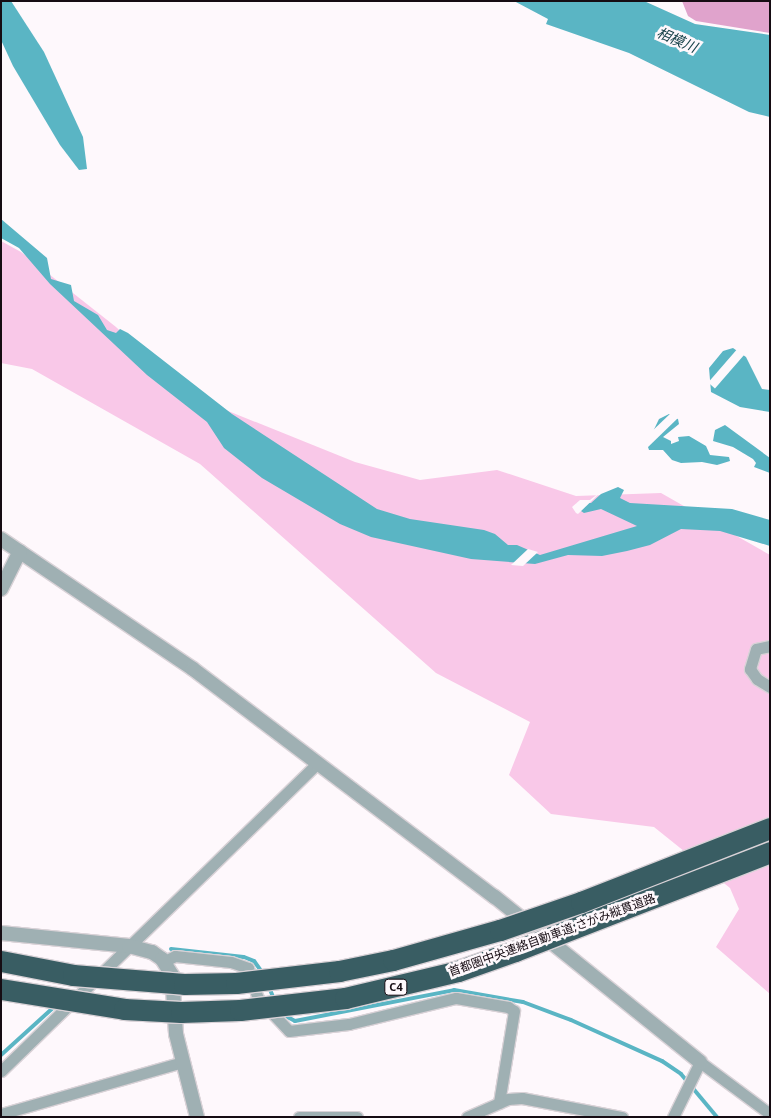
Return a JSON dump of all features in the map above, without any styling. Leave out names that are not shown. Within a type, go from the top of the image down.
[{"type":"highway","name":"首都圏中央連絡自動車道;さがみ縦貫道路","points":[[1,961],[73,975],[184,984],[236,983],[339,971],[393,960],[500,930],[581,902],[770,828]]},
{"type":"highway","name":"首都圏中央連絡自動車道;さがみ縦貫道路","points":[[1,989],[124,1010],[181,1012],[240,1010],[345,998],[458,971],[515,951],[770,852]]},
{"type":"street","points":[[1,539],[193,669],[495,897],[697,1068],[770,1114]]},
{"type":"street","points":[[1,589],[20,551]]},
{"type":"street","points":[[770,646],[756,649],[750,669],[757,679],[770,687]]},
{"type":"street","points":[[1,1071],[317,764]]},
{"type":"street","points":[[1,932],[128,946],[152,952],[163,962],[172,975],[182,1062],[197,1117]]},
{"type":"street","points":[[163,962],[175,956],[231,962],[248,968],[258,998],[289,1031],[349,1024],[456,998],[508,1007],[514,1011],[493,1110]]},
{"type":"street","points":[[1,1114],[182,1062]]},
{"type":"street","points":[[673,1117],[697,1068]]},
{"type":"street","points":[[467,1117],[493,1110],[522,1098],[622,1117]]},
{"type":"street","points":[[299,1117],[357,1117]]},
{"type":"shaded area","points":[[682,1],[770,1],[770,33],[696,21],[688,16]]},
{"type":"shaded area","points":[[1,241],[21,252],[116,327],[186,394],[355,462],[420,480],[497,470],[576,496],[661,493],[770,555],[770,994],[716,947],[739,909],[730,888],[654,827],[551,814],[509,775],[530,722],[436,673],[200,464],[32,369],[1,363]]},
{"type":"water","points":[[1,1],[11,1],[44,52],[83,137],[87,169],[79,170],[60,145],[13,66],[1,40]]},
{"type":"water","name":"相模川","points":[[514,1],[644,1],[695,24],[770,35],[770,117],[749,112],[629,53],[546,24],[548,19]]},
{"type":"water","points":[[1,219],[47,258],[51,279],[71,285],[74,301],[98,315],[107,330],[116,333],[120,329],[128,333],[232,414],[377,509],[410,519],[484,530],[495,534],[508,545],[517,545],[540,555],[637,526],[601,509],[584,513],[575,507],[577,503],[591,503],[601,494],[618,487],[624,490],[620,498],[630,503],[732,509],[770,520],[770,546],[720,531],[681,529],[650,545],[627,551],[602,556],[568,555],[535,564],[471,559],[371,537],[340,524],[262,478],[224,448],[207,422],[147,375],[50,284],[19,248],[1,238]]},
{"type":"water","points":[[733,348],[746,357],[762,389],[770,390],[770,412],[740,407],[711,392],[709,368],[723,351]]},
{"type":"water","points":[[669,414],[678,419],[679,424],[663,437],[671,441],[671,444],[679,441],[678,437],[689,436],[706,446],[710,455],[729,457],[730,461],[717,465],[702,462],[681,463],[672,460],[663,450],[649,450],[647,444],[659,419]]},
{"type":"water","points":[[725,425],[770,458],[770,473],[754,467],[756,463],[753,459],[733,447],[713,441],[715,430]]},
{"type":"pier","points":[[739,347],[746,353],[715,388],[708,382]]},
{"type":"pier","points":[[672,412],[679,417],[646,449],[644,444],[649,434]]},
{"type":"pier","points":[[604,489],[578,514],[576,513],[572,507],[580,500],[590,500]]},
{"type":"pier","points":[[528,549],[538,552],[523,566],[511,565]]},
{"type":"waterway","points":[[171,949],[244,957],[254,961],[262,972]]},
{"type":"waterway","points":[[268,985],[274,999]]},
{"type":"waterway","points":[[280,1013],[295,1021],[454,990],[523,1002],[571,1020],[662,1061],[681,1074],[717,1117]]},
{"type":"waterway","points":[[1,1055],[55,1006]]}]
